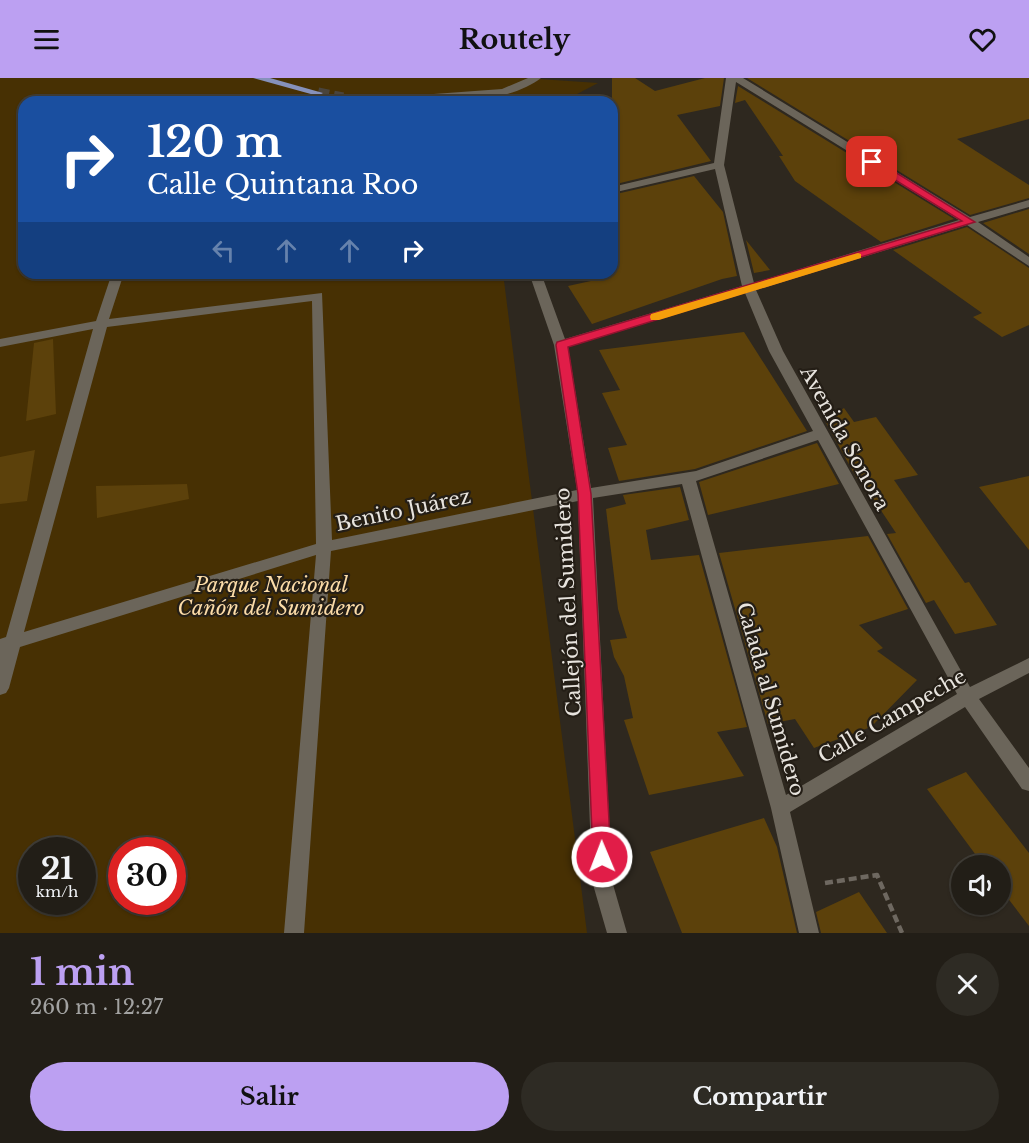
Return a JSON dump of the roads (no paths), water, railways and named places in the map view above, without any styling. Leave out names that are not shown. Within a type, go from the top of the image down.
[{"type":"main road","points":[[258,78],[318,93]]},
{"type":"street","points":[[449,96],[504,92],[536,78]]},
{"type":"street","name":"Avenida Sonora","points":[[731,78],[719,165],[749,289],[776,351],[819,434],[967,697],[1029,783]]},
{"type":"street","points":[[736,78],[970,222],[1029,262]]},
{"type":"street","points":[[618,188],[719,165]]},
{"type":"street","points":[[561,345],[1029,203]]},
{"type":"street","points":[[0,688],[7,644],[116,279]]},
{"type":"street","name":"Callejón del Sumidero","points":[[538,279],[561,345],[585,494],[602,881],[617,933]]},
{"type":"street","points":[[0,343],[101,324],[318,296],[324,547],[294,933]]},
{"type":"street","name":"Benito Juárez","points":[[7,644],[324,547],[585,494],[687,478],[819,434]]},
{"type":"street","name":"Calada al Sumidero","points":[[687,478],[780,808],[801,888],[809,933]]},
{"type":"street","name":"Calle Campeche","points":[[780,808],[967,697],[1029,665]]},
{"type":"tunnel","points":[[318,93],[333,96]]},
{"type":"park label","name":"Parque Nacional Cañón del Sumidero","points":[[271,596]]}]
